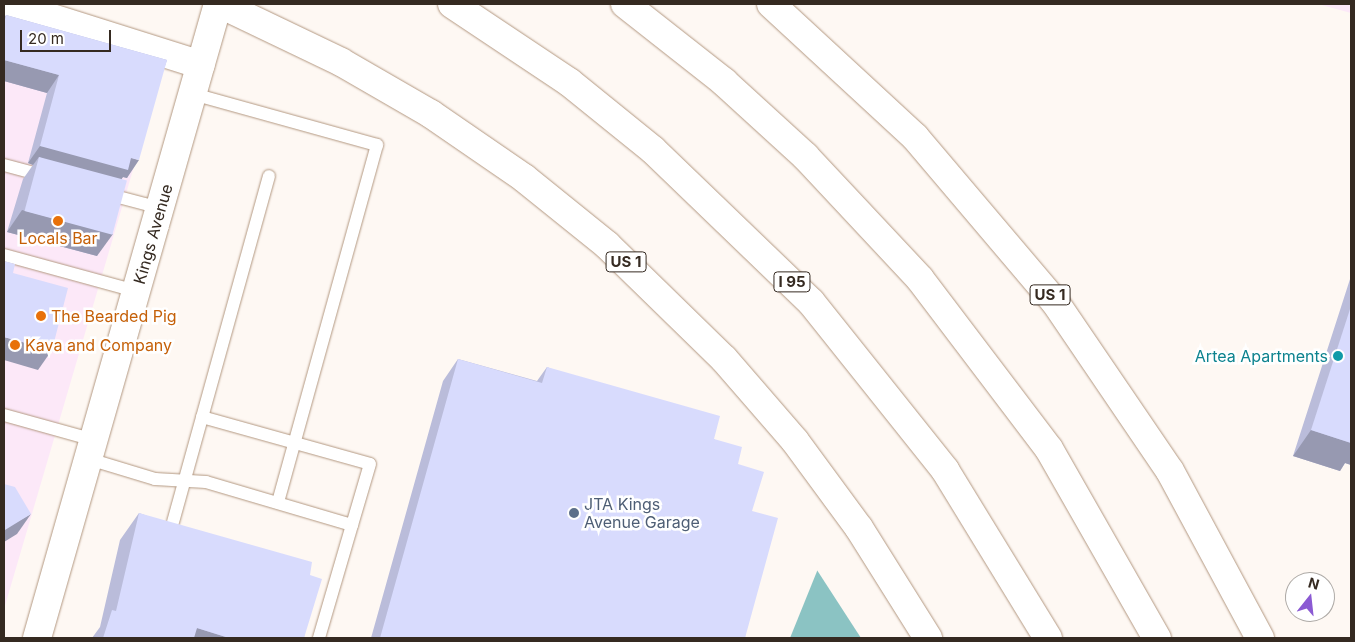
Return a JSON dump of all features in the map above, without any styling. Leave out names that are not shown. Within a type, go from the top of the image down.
[{"type":"main road","points":[[8,4],[201,64]]},
{"type":"main road","name":"Kings Avenue","points":[[38,638],[219,4]]},
{"type":"main road","name":"US 1","points":[[219,4],[332,57],[431,114],[524,178],[607,245],[724,359],[795,441],[859,528],[928,638]]},
{"type":"main road","name":"I 95","points":[[452,4],[614,117],[695,186],[805,296],[946,470],[1048,638]]},
{"type":"main road","points":[[625,4],[724,82],[805,156],[920,279],[1048,449],[1157,638]]},
{"type":"main road","name":"US 1","points":[[771,4],[915,137],[1055,302],[1170,471],[1260,638]]},
{"type":"lane","points":[[193,94],[377,146],[278,504]]},
{"type":"lane","points":[[4,165],[58,180]]},
{"type":"lane","points":[[173,522],[269,176]]},
{"type":"lane","points":[[95,190],[160,208]]},
{"type":"lane","points":[[4,256],[136,292]]},
{"type":"lane","points":[[202,417],[370,464],[319,638]]},
{"type":"lane","points":[[5,418],[91,450],[155,479],[206,482],[352,525]]},
{"type":"shaded area","points":[[1318,4],[1351,4],[1351,13]]},
{"type":"shaded area","points":[[4,28],[162,71],[4,609]]},
{"type":"water","points":[[826,549],[923,638],[790,638]]},
{"type":"pier","points":[[838,542],[858,545],[926,638],[861,638],[815,567],[823,548]]},
{"type":"building","points":[[6,15],[167,60],[139,160],[131,158],[128,170],[40,146],[59,75],[4,60],[4,24]]},
{"type":"building","points":[[39,157],[127,181],[112,235],[25,211]]},
{"type":"building","points":[[4,261],[15,264],[13,273],[68,288],[52,350],[4,337]]},
{"type":"building","points":[[1351,306],[1351,443],[1311,430]]},
{"type":"building","name":"JTA Kings Avenue Garage","points":[[458,359],[542,383],[547,367],[720,416],[714,439],[742,447],[738,464],[764,472],[752,511],[778,518],[745,638],[380,638]]},
{"type":"building","points":[[4,484],[15,487],[31,514],[5,530],[4,529]]},
{"type":"building","points":[[139,513],[312,562],[310,575],[322,579],[304,638],[229,638],[197,628],[194,638],[103,638],[112,610],[116,611]]},
{"type":"place","name":"Locals Bar","points":[[58,221]]},
{"type":"place","name":"The Bearded Pig","points":[[41,316]]},
{"type":"place","name":"Kava and Company","points":[[15,345]]},
{"type":"place","name":"Artea Apartments","points":[[1338,356]]},
{"type":"place","name":"JTA Kings Avenue Garage","points":[[574,513]]}]
